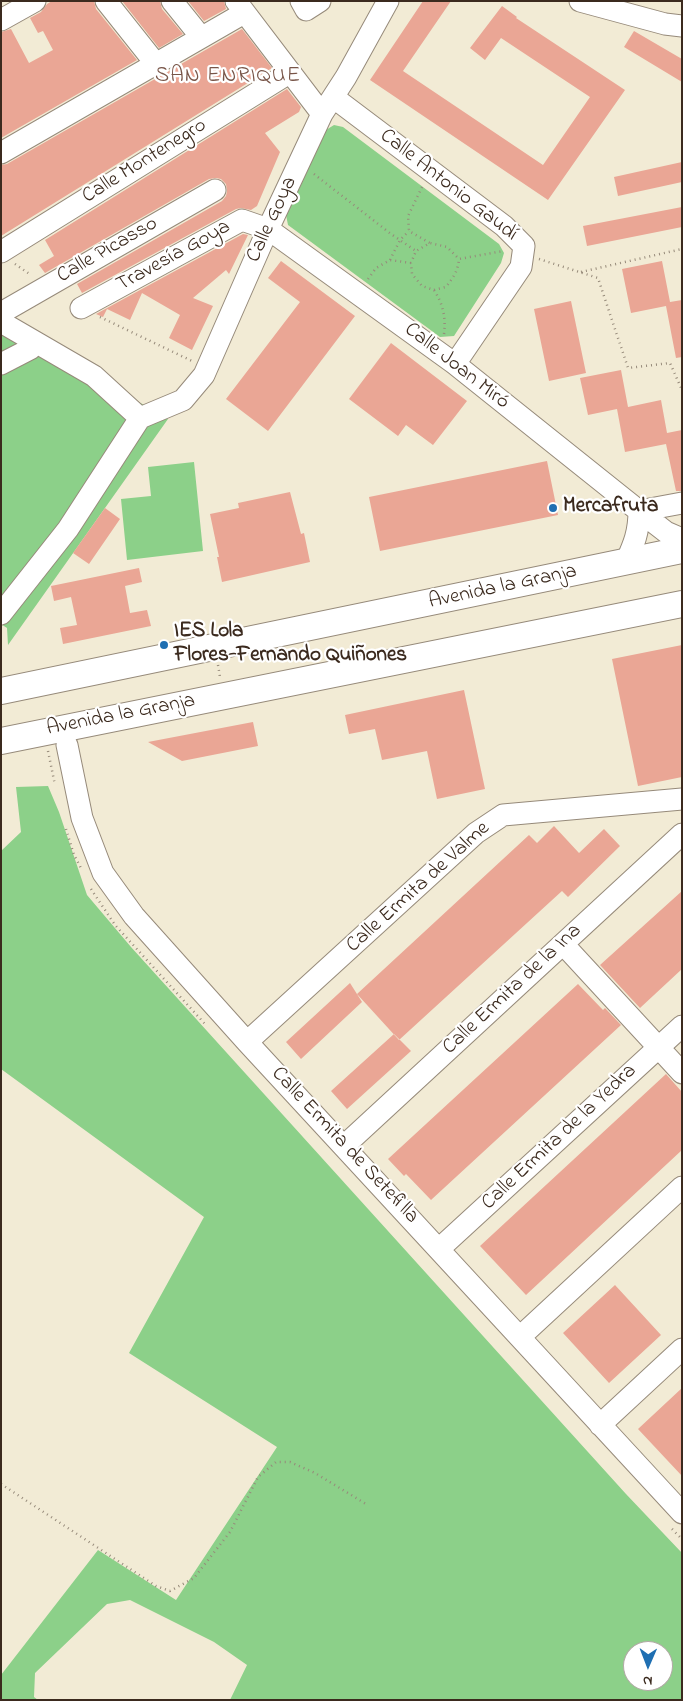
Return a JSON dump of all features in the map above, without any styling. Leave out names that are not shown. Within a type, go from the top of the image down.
[{"type":"main road","name":"Avenida la Granja","points":[[1,691],[682,550]]},
{"type":"main road","name":"Avenida la Granja","points":[[1,741],[45,731],[74,735],[224,696],[682,604]]},
{"type":"street","points":[[1,20],[35,1]]},
{"type":"street","points":[[106,1],[156,64]]},
{"type":"street","points":[[172,1],[201,37]]},
{"type":"street","points":[[301,1],[306,10],[320,1]]},
{"type":"street","name":"Calle Goya","points":[[140,418],[183,400],[204,375],[268,229],[327,106],[388,1]]},
{"type":"street","points":[[580,1],[676,27]]},
{"type":"street","points":[[1,153],[201,37],[240,5]]},
{"type":"street","name":"Calle Antonio Gaudí","points":[[240,5],[289,73],[327,106],[430,171],[504,226],[523,250],[522,267],[448,360]]},
{"type":"street","name":"Calle Montenegro","points":[[1,252],[289,73]]},
{"type":"street","name":"Calle Picasso","points":[[1,313],[215,190]]},
{"type":"street","name":"Travesía Goya","points":[[81,308],[242,220],[268,229]]},
{"type":"street","name":"Calle Joan Miró","points":[[268,229],[448,360],[666,532],[682,539]]},
{"type":"street","points":[[1,322],[94,376],[140,418],[68,528],[1,614]]},
{"type":"street","points":[[1,364],[30,349],[36,343]]},
{"type":"street","points":[[626,562],[636,538],[639,526],[639,511],[682,503]]},
{"type":"street","name":"Calle Ermita de Setefilla","points":[[74,735],[82,818],[103,873],[134,916],[247,1042],[682,1512]]},
{"type":"street","name":"Calle Ermita de Valme","points":[[247,1042],[476,833],[503,814],[682,799]]},
{"type":"street","name":"Calle Ermita de la Ina","points":[[344,1146],[682,834]]},
{"type":"street","points":[[563,944],[682,1073]]},
{"type":"street","name":"Calle Ermita de la Yedra","points":[[439,1250],[682,1026]]},
{"type":"street","points":[[520,1337],[682,1187]]},
{"type":"street","points":[[600,1425],[682,1349]]},
{"type":"path","points":[[299,163],[416,251]]},
{"type":"path","points":[[357,292],[376,268],[390,260],[400,240],[409,231],[408,216],[430,171]]},
{"type":"path","points":[[409,231],[430,243],[447,247],[459,259]]},
{"type":"path","points":[[430,243],[416,251],[411,263],[412,274],[422,286],[434,290],[446,287],[458,267],[459,259]]},
{"type":"path","points":[[580,273],[682,249]]},
{"type":"path","points":[[459,259],[523,250],[580,273],[598,278],[628,368],[670,363],[682,390]]},
{"type":"path","points":[[390,260],[411,263]]},
{"type":"path","points":[[434,290],[441,300],[445,320],[448,360]]},
{"type":"path","points":[[214,648],[224,696]]},
{"type":"path","points":[[1,1484],[156,1586],[170,1591],[194,1578],[230,1532],[258,1477],[276,1462],[290,1462],[315,1474],[366,1504]]},
{"type":"green space","points":[[334,125],[343,127],[499,244],[504,253],[501,263],[454,336],[440,337],[288,225],[286,215],[326,130]]},
{"type":"green space","points":[[1,328],[70,362],[168,419],[8,645],[7,628],[1,624]]},
{"type":"green space","points":[[194,462],[203,551],[127,560],[121,499],[151,496],[148,467]]},
{"type":"green space","points":[[48,786],[59,812],[87,895],[131,947],[626,1494],[682,1553],[682,1700],[230,1700],[247,1665],[214,1642],[130,1600],[107,1604],[35,1673],[34,1697],[38,1700],[1,1700],[1,1675],[98,1550],[176,1600],[277,1447],[129,1353],[204,1217],[1,1069],[1,851],[21,832],[16,787]]},
{"type":"building","points":[[52,1],[94,1],[96,9],[137,60],[1,138],[1,32],[11,29],[29,63],[53,50],[43,31],[38,33],[30,18],[41,12]]},
{"type":"building","points":[[122,1],[160,1],[162,9],[183,34],[159,48]]},
{"type":"building","points":[[188,1],[224,1],[226,9],[204,21]]},
{"type":"building","points":[[423,1],[451,1],[403,71],[543,165],[590,97],[501,38],[485,60],[470,48],[502,6],[516,18],[625,90],[548,200],[370,80]]},
{"type":"building","points":[[242,29],[272,68],[1,236],[1,165],[7,164]]},
{"type":"building","points":[[634,31],[682,59],[682,82],[624,47]]},
{"type":"building","points":[[287,89],[301,107],[299,112],[265,133],[280,152],[257,206],[251,210],[236,209],[82,293],[77,284],[222,201],[226,196],[226,184],[221,179],[209,179],[45,273],[39,265],[54,256],[45,240]]},
{"type":"building","points":[[682,162],[682,182],[618,196],[614,177]]},
{"type":"building","points":[[682,207],[682,227],[587,246],[583,226]]},
{"type":"building","points":[[243,234],[248,235],[229,274],[226,270],[193,298],[213,306],[192,350],[169,338],[180,315],[142,293],[130,320],[107,309],[103,317],[96,314]]},
{"type":"building","points":[[281,261],[355,316],[268,431],[226,399],[300,302],[268,278]]},
{"type":"building","points":[[662,261],[670,302],[682,300],[682,357],[676,358],[666,306],[631,313],[622,269]]},
{"type":"building","points":[[571,301],[586,373],[549,381],[534,309]]},
{"type":"building","points":[[391,343],[467,401],[433,445],[406,425],[398,436],[349,399]]},
{"type":"building","points":[[621,370],[628,407],[661,400],[667,433],[682,430],[682,491],[676,491],[666,444],[625,452],[617,409],[588,415],[580,378]]},
{"type":"building","points":[[547,461],[558,515],[380,551],[369,497]]},
{"type":"building","points":[[290,492],[301,534],[304,533],[310,562],[222,582],[210,514],[239,508],[238,503]]},
{"type":"building","points":[[105,508],[120,519],[89,564],[73,553]]},
{"type":"building","points":[[139,568],[142,582],[125,586],[130,613],[147,610],[151,626],[63,644],[60,628],[77,625],[71,597],[54,601],[51,586]]},
{"type":"building","points":[[682,645],[682,777],[638,786],[612,659]]},
{"type":"building","points":[[464,690],[485,789],[437,799],[427,751],[382,760],[375,729],[349,734],[345,715]]},
{"type":"building","points":[[253,722],[258,746],[182,761],[148,742]]},
{"type":"building","points":[[554,826],[579,853],[604,829],[620,846],[568,897],[562,891],[399,1040],[357,994],[529,835],[537,843]]},
{"type":"building","points":[[682,891],[682,969],[640,1008],[600,965]]},
{"type":"building","points":[[350,983],[362,1002],[301,1059],[286,1042]]},
{"type":"building","points":[[578,984],[603,1010],[605,1008],[621,1025],[431,1200],[406,1174],[404,1176],[388,1159]]},
{"type":"building","points":[[394,1034],[411,1051],[347,1109],[331,1091]]},
{"type":"building","points":[[666,1074],[682,1092],[682,1150],[526,1295],[480,1246]]},
{"type":"building","points":[[615,1285],[661,1335],[609,1383],[563,1333]]},
{"type":"building","points":[[682,1388],[682,1476],[638,1429]]},
{"type":"place","name":"Mercafruta","points":[[553,508]]},
{"type":"place","name":"IES Lola Flores-Fernando Quiñones","points":[[164,645]]},
{"type":"district","name":"SAN ENRIQUE","points":[[228,77]]}]
